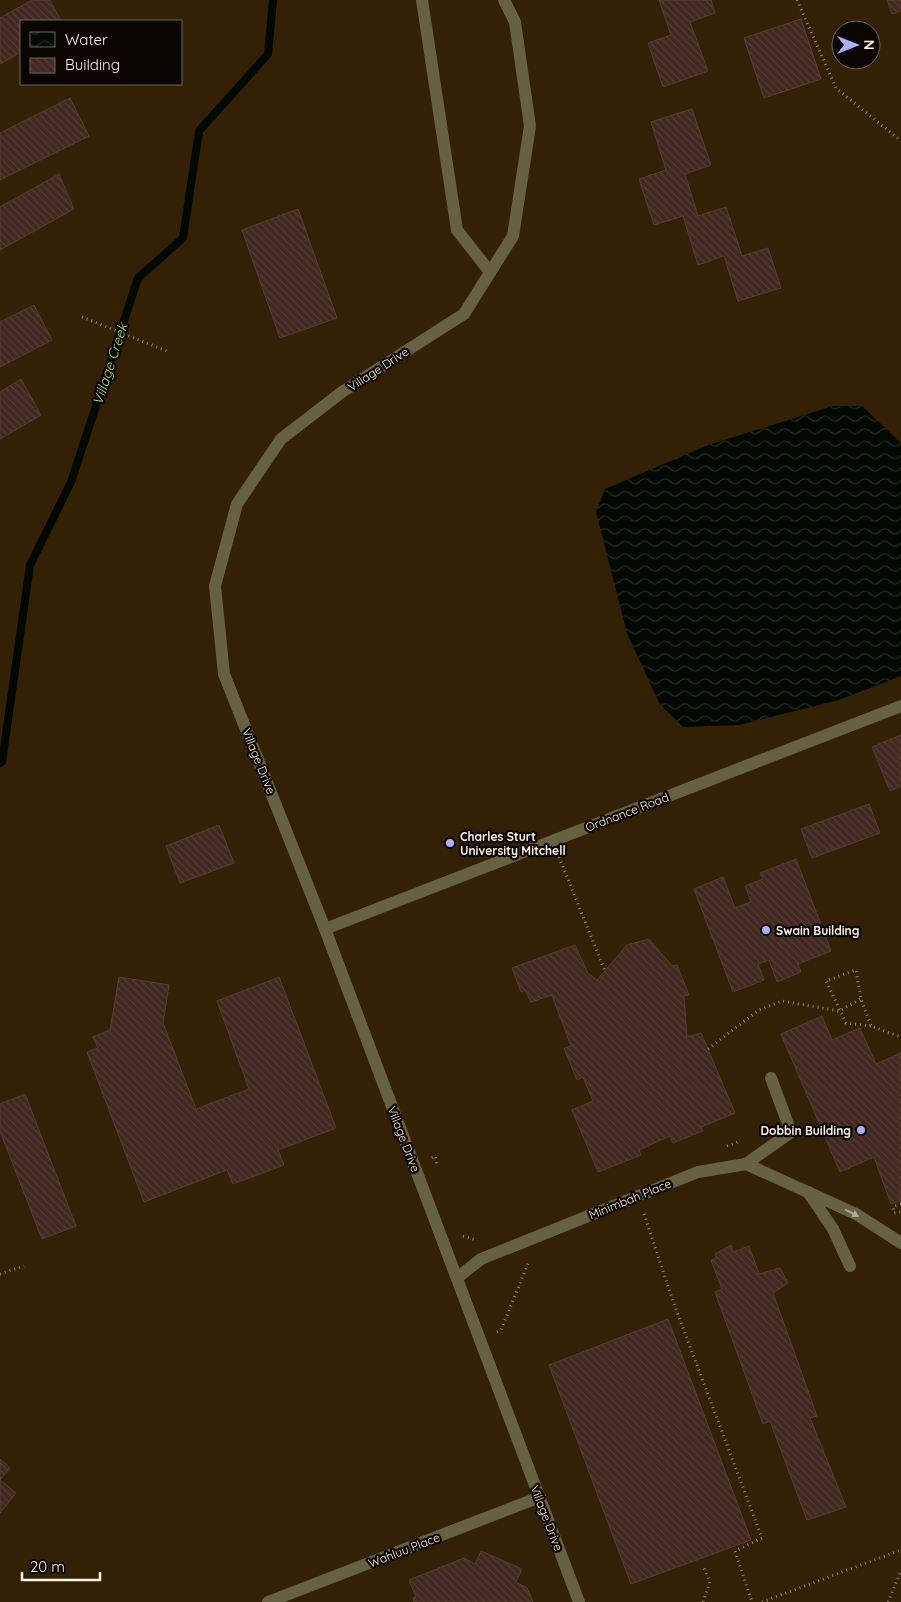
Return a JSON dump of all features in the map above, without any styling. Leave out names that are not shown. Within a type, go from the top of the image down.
[{"type":"lane","points":[[422,0],[456,230],[490,272]]},
{"type":"lane","name":"Village Drive","points":[[504,0],[515,22],[530,126],[513,236],[464,314],[342,392],[281,439],[237,504],[215,586],[224,674],[325,929],[579,1602]]},
{"type":"lane","name":"Ordnance Road","points":[[325,929],[901,706]]},
{"type":"lane","points":[[746,1164],[791,1132],[771,1078]]},
{"type":"lane","points":[[746,1164],[856,1214],[901,1242]]},
{"type":"lane","name":"Minimbah Place","points":[[457,1278],[481,1259],[698,1172],[746,1164]]},
{"type":"lane","points":[[808,1192],[833,1229],[850,1266]]},
{"type":"lane","name":"Wahluu Place","points":[[268,1602],[540,1498]]},
{"type":"path","points":[[797,0],[836,88],[901,141]]},
{"type":"path","points":[[82,317],[168,352]]},
{"type":"path","points":[[552,840],[605,971]]},
{"type":"path","points":[[872,1026],[861,999],[856,970],[826,981],[846,1023],[872,1026],[901,1037]]},
{"type":"path","points":[[708,1049],[759,1010],[782,1001],[839,1011],[861,999]]},
{"type":"path","points":[[723,1147],[741,1140]]},
{"type":"path","points":[[436,1156],[438,1169]]},
{"type":"path","points":[[901,1204],[893,1207],[894,1213],[901,1212]]},
{"type":"path","points":[[643,1211],[674,1304],[762,1538],[735,1551],[752,1602]]},
{"type":"path","points":[[456,1231],[462,1236],[478,1240]]},
{"type":"path","points":[[479,1338],[501,1330],[529,1260],[522,1243]]},
{"type":"path","points":[[0,1274],[24,1266]]},
{"type":"path","points":[[762,1602],[901,1550]]},
{"type":"path","points":[[703,1602],[710,1582],[704,1568]]},
{"type":"path","points":[[888,1602],[901,1571]]},
{"type":"shaded area","name":"Charles Sturt University Mitchell","points":[[0,0],[901,0],[901,1602],[0,1602]]},
{"type":"water","points":[[833,406],[862,406],[901,443],[901,676],[839,700],[739,725],[683,727],[659,703],[627,633],[596,512],[605,489],[708,445]]},
{"type":"building","points":[[32,0],[50,0],[60,20],[20,20],[20,53],[0,64],[0,18]]},
{"type":"building","points":[[659,0],[711,0],[715,13],[690,22],[708,71],[663,87],[648,43],[671,35]]},
{"type":"building","points":[[887,0],[901,0],[901,11],[892,14]]},
{"type":"building","points":[[801,19],[821,79],[764,98],[744,38]]},
{"type":"building","points":[[70,98],[89,136],[0,180],[0,133]]},
{"type":"building","points":[[692,109],[711,165],[685,174],[698,216],[726,207],[742,256],[768,248],[781,288],[738,301],[724,256],[698,265],[683,216],[654,225],[639,179],[666,170],[651,122]]},
{"type":"building","points":[[59,174],[74,209],[0,250],[0,207]]},
{"type":"building","points":[[298,209],[337,318],[280,338],[242,230]]},
{"type":"building","points":[[34,305],[52,340],[0,367],[0,322]]},
{"type":"building","points":[[21,379],[41,415],[0,439],[0,392]]},
{"type":"building","points":[[901,735],[901,786],[890,791],[872,747]]},
{"type":"building","points":[[869,804],[880,833],[812,858],[801,829]]},
{"type":"building","points":[[219,825],[234,863],[180,883],[166,846]]},
{"type":"building","name":"Swain Building","points":[[796,859],[831,951],[798,964],[801,972],[777,982],[769,960],[758,964],[764,980],[733,992],[694,889],[723,877],[735,908],[751,902],[745,886],[763,879],[760,873]]},
{"type":"building","points":[[649,939],[672,966],[677,965],[689,995],[684,996],[687,1037],[701,1033],[735,1113],[701,1127],[703,1131],[673,1143],[670,1136],[639,1150],[641,1155],[598,1172],[572,1110],[593,1101],[583,1077],[577,1080],[564,1048],[571,1046],[552,995],[531,1002],[525,990],[521,992],[512,968],[575,945],[588,973],[597,980],[627,945]]},
{"type":"building","points":[[119,977],[169,985],[163,1023],[196,1109],[249,1089],[217,1001],[279,977],[336,1128],[278,1150],[284,1165],[233,1184],[227,1170],[144,1202],[87,1052],[98,1048],[93,1037],[110,1030]]},
{"type":"building","name":"Dobbin Building","points":[[822,1016],[832,1040],[860,1028],[876,1064],[901,1053],[901,1201],[891,1204],[874,1157],[840,1172],[781,1034]]},
{"type":"building","points":[[25,1094],[76,1226],[42,1239],[0,1131],[0,1104]]},
{"type":"building","points":[[731,1245],[733,1252],[749,1246],[759,1274],[780,1268],[788,1283],[773,1293],[817,1416],[810,1418],[846,1507],[807,1520],[770,1421],[763,1424],[715,1292],[722,1289],[711,1260],[716,1258],[715,1254]]},
{"type":"building","points":[[668,1319],[751,1540],[631,1584],[549,1365]]},
{"type":"building","points":[[0,1459],[10,1468],[0,1480]]},
{"type":"building","points":[[0,1480],[16,1493],[0,1513]]},
{"type":"building","points":[[481,1551],[522,1569],[516,1582],[527,1588],[533,1602],[414,1602],[413,1598],[416,1597],[409,1580],[464,1558],[475,1564]]},
{"type":"waterway","name":"Village Creek","points":[[0,763],[2,762],[30,565],[71,482],[138,278],[183,238],[199,131],[268,54],[273,0]]},
{"type":"place","name":"Charles Sturt University Mitchell","points":[[450,843]]},
{"type":"place","name":"Swain Building","points":[[766,930]]},
{"type":"place","name":"Dobbin Building","points":[[861,1130]]}]
